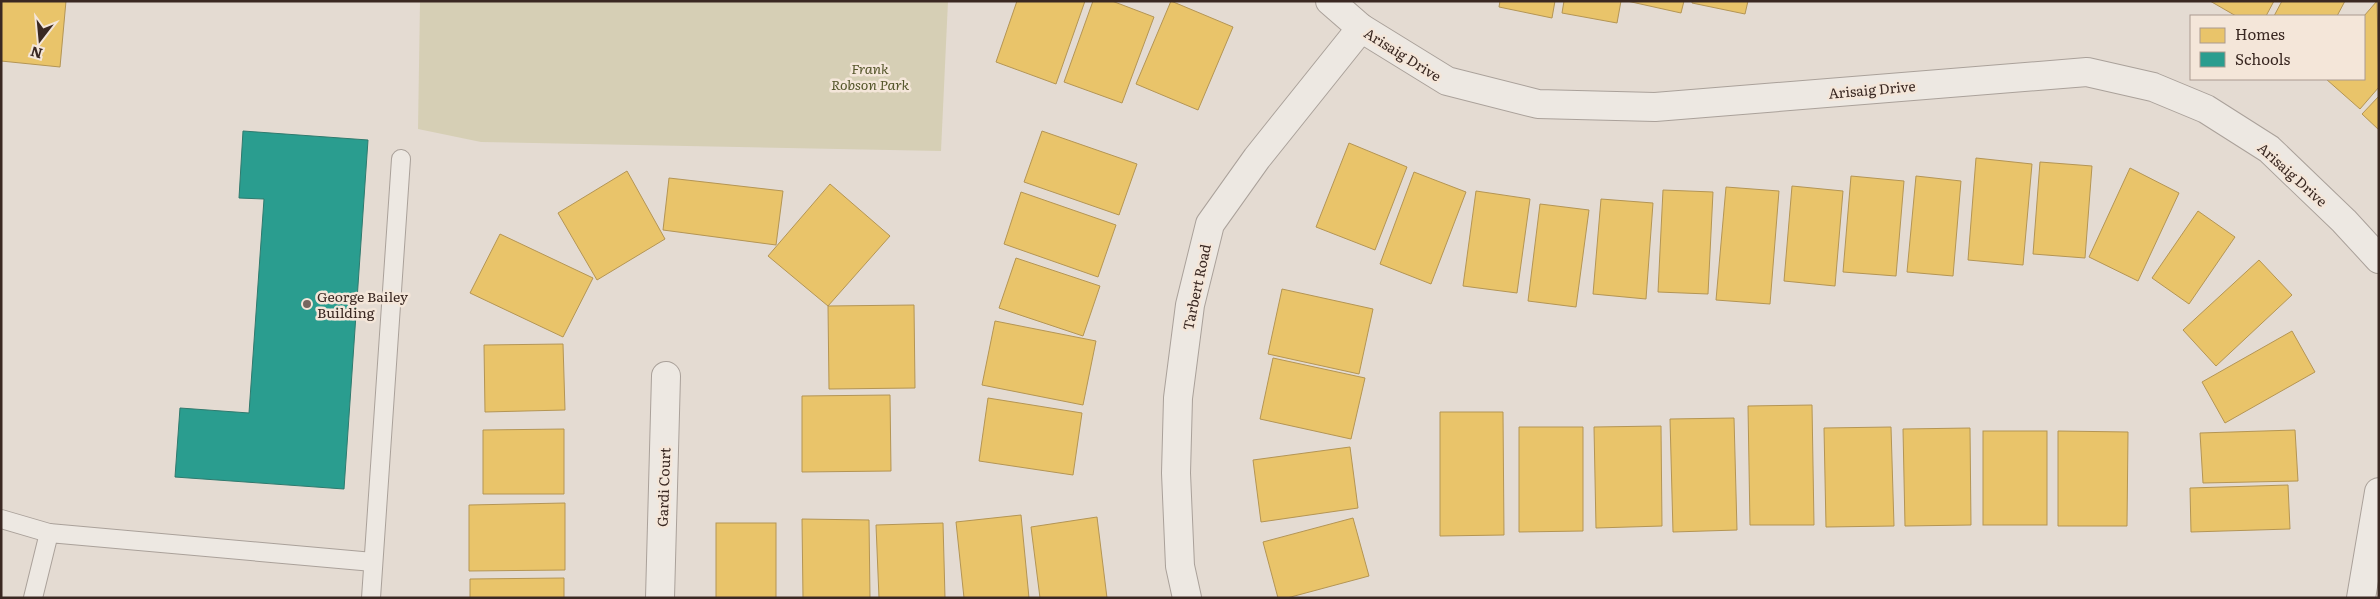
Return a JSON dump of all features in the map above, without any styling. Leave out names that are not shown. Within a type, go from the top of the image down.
[{"type":"street","name":"Arisaig Drive","points":[[1330,1],[1361,28],[1447,81],[1538,104],[1655,107],[2087,72],[2153,87],[2206,108],[2269,149],[2344,221],[2379,259]]},
{"type":"street","name":"Tarbert Road","points":[[1187,598],[1180,566],[1176,483],[1178,398],[1190,304],[1210,224],[1257,158],[1361,28]]},
{"type":"street","name":"Gardi Court","points":[[660,598],[666,376]]},
{"type":"street","points":[[2361,598],[2379,492]]},
{"type":"lane","points":[[371,598],[401,159]]},
{"type":"lane","points":[[1,519],[49,533],[373,562]]},
{"type":"lane","points":[[32,598],[49,533]]},
{"type":"green space","name":"Frank Robson Park","points":[[420,1],[948,1],[941,151],[481,142],[418,129]]},
{"type":"building: Homes","points":[[1,1],[66,1],[60,67],[1,61]]},
{"type":"building: Homes","points":[[1017,1],[1085,1],[1056,84],[996,62]]},
{"type":"building: Homes","points":[[1093,1],[1112,1],[1154,17],[1122,103],[1064,82]]},
{"type":"building: Homes","points":[[1171,1],[1233,27],[1198,110],[1136,84]]},
{"type":"building: Homes","points":[[1500,1],[1555,1],[1552,18],[1499,7]]},
{"type":"building: Homes","points":[[1564,1],[1621,1],[1617,23],[1562,13]]},
{"type":"building: Homes","points":[[1627,1],[1684,1],[1681,13]]},
{"type":"building: Homes","points":[[1692,1],[1748,1],[1745,14],[1692,3]]},
{"type":"building: Homes","points":[[2210,1],[2274,1],[2267,15],[2234,15]]},
{"type":"building: Homes","points":[[2282,1],[2345,1],[2338,15],[2275,15]]},
{"type":"building: Homes","points":[[2377,1],[2379,87],[2360,109],[2327,80],[2365,80],[2365,15]]},
{"type":"building: Homes","points":[[2379,96],[2379,130],[2362,114]]},
{"type":"building: Homes","points":[[1042,131],[1137,164],[1119,215],[1024,182]]},
{"type":"building: Homes","points":[[1349,143],[1407,167],[1375,250],[1316,227]]},
{"type":"building: Homes","points":[[1976,158],[2032,164],[2023,265],[1968,260]]},
{"type":"building: Homes","points":[[2040,162],[2092,166],[2085,258],[2033,254]]},
{"type":"building: Homes","points":[[2130,168],[2179,193],[2138,281],[2089,257]]},
{"type":"building: Homes","points":[[627,171],[665,239],[597,280],[558,213]]},
{"type":"building: Homes","points":[[1414,172],[1466,192],[1431,284],[1380,264]]},
{"type":"building: Homes","points":[[1851,176],[1904,181],[1896,276],[1843,272]]},
{"type":"building: Homes","points":[[1916,176],[1961,181],[1953,276],[1907,272]]},
{"type":"building: Homes","points":[[669,178],[783,191],[776,245],[663,230]]},
{"type":"building: Homes","points":[[830,184],[890,236],[828,306],[768,256]]},
{"type":"building: Homes","points":[[1792,186],[1843,191],[1835,286],[1784,281]]},
{"type":"building: Homes","points":[[1726,187],[1779,191],[1770,304],[1716,300]]},
{"type":"building: Homes","points":[[1663,190],[1713,192],[1708,294],[1658,292]]},
{"type":"building: Homes","points":[[1476,191],[1530,199],[1517,293],[1463,286]]},
{"type":"building: Homes","points":[[1021,192],[1116,225],[1098,277],[1004,244]]},
{"type":"building: Homes","points":[[1601,199],[1653,203],[1646,299],[1593,294]]},
{"type":"building: Homes","points":[[1540,204],[1589,210],[1576,307],[1528,301]]},
{"type":"building: Homes","points":[[2198,211],[2235,237],[2189,304],[2152,278]]},
{"type":"building: Homes","points":[[500,234],[593,278],[563,337],[470,293]]},
{"type":"building: Homes","points":[[1016,258],[1100,286],[1083,336],[999,308]]},
{"type":"building: Homes","points":[[2259,260],[2292,295],[2216,366],[2183,330]]},
{"type":"building: Homes","points":[[1282,289],[1373,309],[1359,374],[1268,354]]},
{"type":"building: Homes","points":[[914,305],[915,388],[829,389],[828,306]]},
{"type":"building: Homes","points":[[995,321],[1096,341],[1083,405],[982,385]]},
{"type":"building: Homes","points":[[2292,331],[2315,372],[2225,423],[2202,382]]},
{"type":"building: Homes","points":[[563,344],[565,410],[485,412],[484,345]]},
{"type":"building: Homes","points":[[1273,358],[1365,378],[1351,439],[1260,419]]},
{"type":"building: Homes","points":[[890,395],[891,471],[802,472],[802,396]]},
{"type":"building: Homes","points":[[988,398],[1082,413],[1073,475],[979,461]]},
{"type":"building: Homes","points":[[1812,405],[1814,525],[1750,525],[1748,406]]},
{"type":"building: Homes","points":[[1440,412],[1503,412],[1504,535],[1440,536]]},
{"type":"building: Homes","points":[[1734,418],[1737,530],[1673,532],[1670,419]]},
{"type":"building: Homes","points":[[1661,426],[1662,526],[1596,528],[1594,427]]},
{"type":"building: Homes","points":[[1519,427],[1583,427],[1583,531],[1519,532]]},
{"type":"building: Homes","points":[[1891,427],[1894,526],[1826,527],[1824,428]]},
{"type":"building: Homes","points":[[1970,428],[1971,525],[1905,526],[1903,429]]},
{"type":"building: Homes","points":[[564,429],[564,494],[483,494],[483,430]]},
{"type":"building: Homes","points":[[2295,430],[2298,481],[2203,483],[2200,433]]},
{"type":"building: Homes","points":[[1983,431],[2047,431],[2047,525],[1983,525]]},
{"type":"building: Homes","points":[[2058,431],[2128,432],[2127,526],[2058,526]]},
{"type":"building: Homes","points":[[1350,447],[1358,508],[1261,522],[1253,460]]},
{"type":"building: Homes","points":[[2288,485],[2290,529],[2191,532],[2190,488]]},
{"type":"building: Homes","points":[[565,503],[565,570],[469,571],[469,505]]},
{"type":"building: Homes","points":[[1021,515],[1029,598],[964,598],[956,522]]},
{"type":"building: Homes","points":[[1097,517],[1107,598],[1040,598],[1031,527]]},
{"type":"building: Homes","points":[[1353,518],[1369,576],[1287,598],[1278,598],[1263,542]]},
{"type":"building: Homes","points":[[802,519],[869,520],[870,598],[803,598]]},
{"type":"building: Homes","points":[[716,523],[776,523],[776,598],[716,598]]},
{"type":"building: Homes","points":[[943,523],[945,598],[879,598],[876,525]]},
{"type":"building: Homes","points":[[564,578],[564,598],[470,598],[470,579]]},
{"type":"building: Schools","name":"George Bailey Building","points":[[243,131],[368,140],[344,489],[175,477],[180,408],[249,413],[264,199],[239,198]]},
{"type":"place","name":"George Bailey Building","points":[[307,304]]}]
